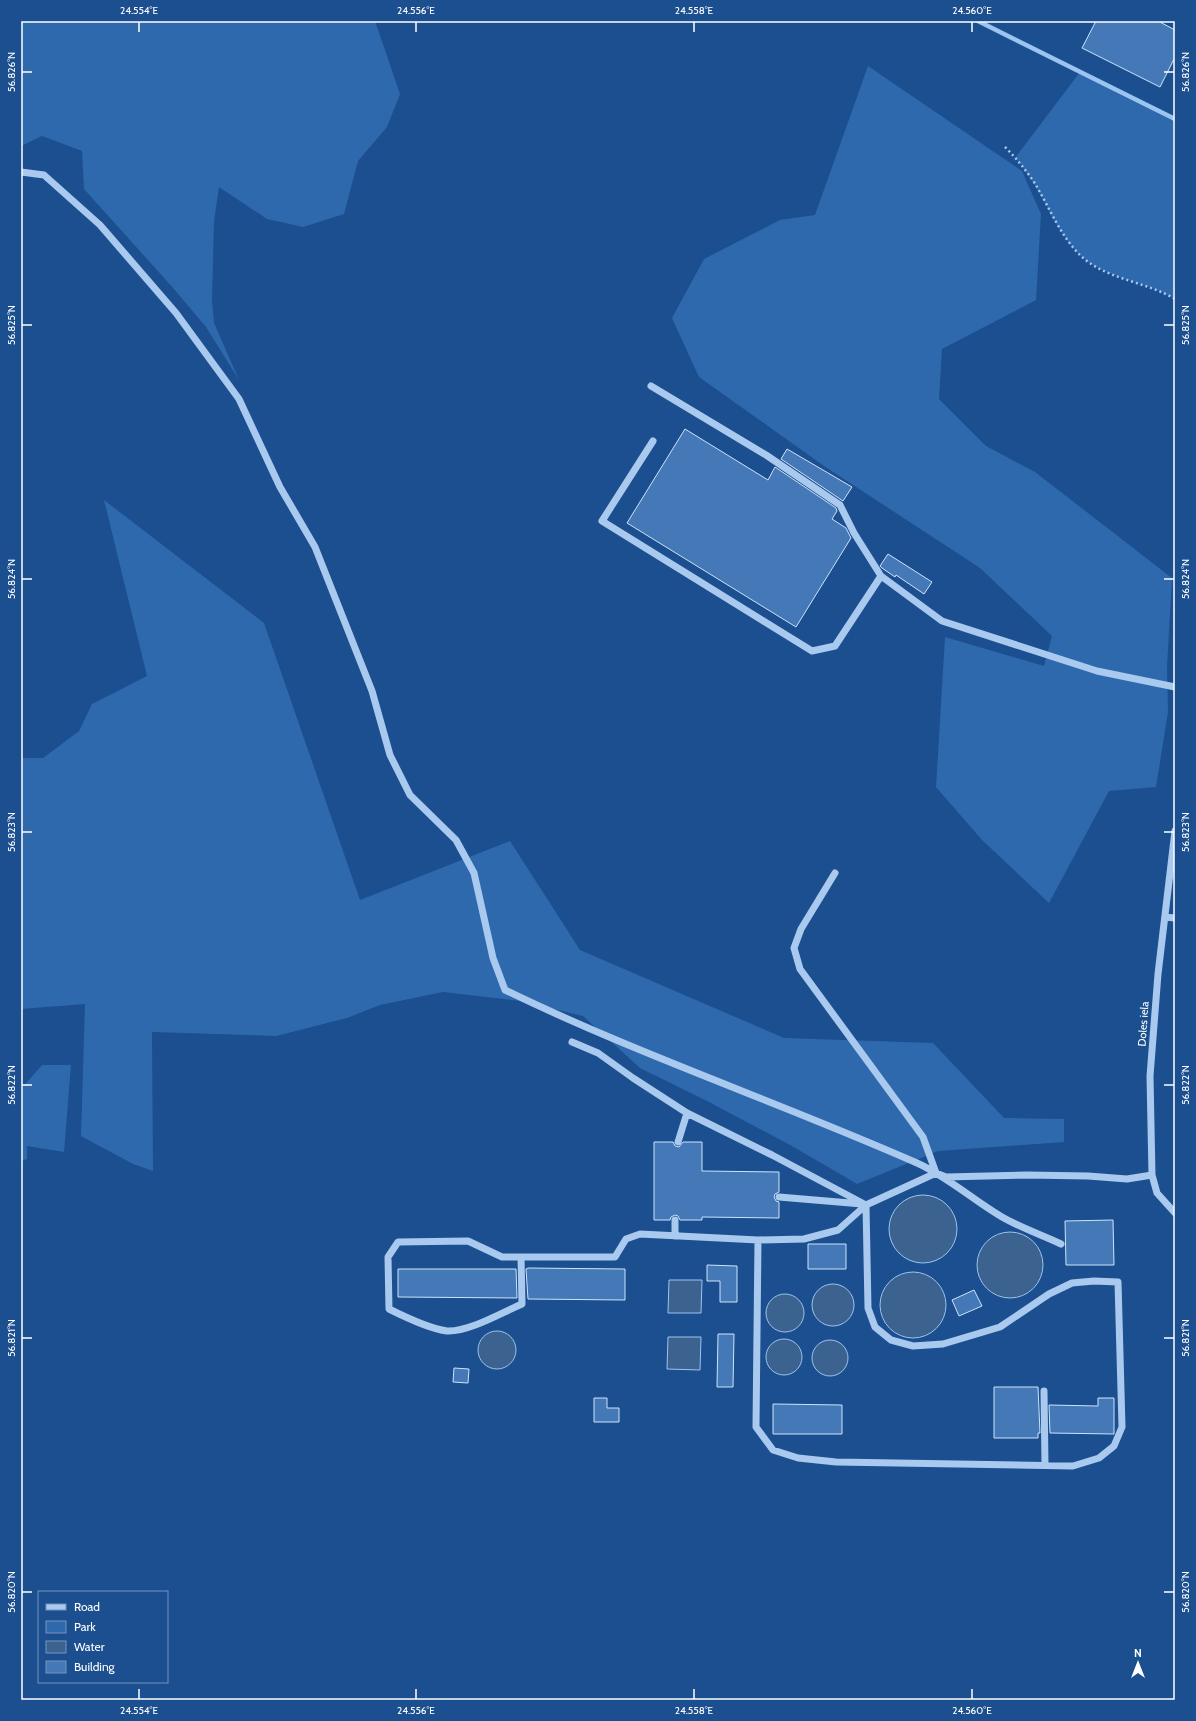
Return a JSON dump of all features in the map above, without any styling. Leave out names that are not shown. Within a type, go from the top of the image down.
[{"type":"street","points":[[21,172],[44,175],[100,225],[176,313],[239,399],[280,487],[315,547],[372,691],[390,755],[410,795],[456,840],[474,873],[493,958],[505,990],[568,1021],[822,1123],[946,1177],[1027,1174],[1127,1179],[1152,1175]]},
{"type":"street","points":[[651,386],[766,455],[840,505],[854,533],[881,576],[942,621],[1097,670],[1175,687]]},
{"type":"street","points":[[653,441],[602,521],[812,650],[836,646],[881,576]]},
{"type":"street","name":"Doles iela","points":[[1175,831],[1158,974],[1152,1045],[1150,1127],[1152,1175],[1157,1193],[1175,1213]]},
{"type":"street","points":[[836,873],[801,929],[794,948],[800,969],[923,1137],[936,1172],[1003,1218],[1061,1244]]},
{"type":"street","points":[[1165,918],[1175,918]]},
{"type":"street","points":[[572,1042],[598,1053],[687,1113],[772,1155],[866,1205]]},
{"type":"street","points":[[678,1142],[687,1113]]},
{"type":"street","points":[[521,1257],[522,1304],[466,1328],[447,1331],[409,1319],[389,1309],[388,1257],[398,1242],[468,1241],[502,1257],[521,1257],[615,1257],[626,1239],[640,1234],[758,1240],[804,1239],[838,1230],[866,1205],[936,1172]]},
{"type":"street","points":[[779,1197],[866,1205]]},
{"type":"street","points":[[758,1240],[756,1427],[773,1450],[798,1458],[836,1462],[1073,1466],[1099,1458],[1114,1446],[1122,1427],[1118,1282],[1094,1281],[1072,1283],[1049,1294],[1000,1327],[942,1344],[913,1346],[891,1340],[875,1327],[868,1308],[866,1205]]},
{"type":"street","points":[[675,1220],[675,1236]]},
{"type":"street","points":[[1044,1391],[1045,1465]]},
{"type":"path","points":[[1005,147],[1022,165],[1063,233],[1081,256],[1098,268],[1175,299]]},
{"type":"green space","points":[[21,21],[375,21],[400,94],[387,127],[358,161],[344,214],[303,227],[267,219],[219,187],[214,221],[212,300],[214,323],[239,380],[206,327],[84,189],[82,151],[42,136],[21,146]]},
{"type":"green space","points":[[868,66],[1022,171],[1041,214],[1036,300],[942,349],[939,399],[986,446],[1035,472],[1172,578],[1167,667],[1168,712],[1156,787],[1109,791],[1049,903],[982,840],[936,787],[945,637],[1044,666],[1052,636],[980,568],[824,466],[699,377],[672,318],[704,259],[780,220],[815,215]]},
{"type":"green space","points":[[1080,72],[1175,119],[1175,299],[1152,288],[1102,270],[1081,256],[1062,233],[1033,182],[1015,158]]},
{"type":"green space","points":[[104,500],[264,623],[360,900],[510,841],[580,950],[784,1038],[933,1043],[1004,1118],[1064,1119],[1064,1142],[938,1151],[857,1184],[792,1146],[709,1102],[640,1068],[583,1016],[520,1001],[443,992],[380,1005],[347,1018],[276,1036],[152,1032],[153,1171],[133,1164],[81,1136],[85,1004],[21,1009],[21,758],[43,758],[79,731],[92,704],[147,676]]},
{"type":"green space","points":[[42,1065],[71,1065],[64,1152],[27,1146],[27,1159],[21,1161],[21,1089]]},
{"type":"water","points":[[923,1195],[936,1198],[947,1205],[954,1216],[957,1229],[954,1242],[947,1253],[936,1260],[923,1263],[910,1260],[899,1253],[892,1242],[889,1229],[892,1216],[899,1205],[910,1198]]},
{"type":"water","points":[[1010,1232],[1023,1234],[1038,1247],[1041,1252],[1043,1265],[1041,1278],[1028,1293],[1023,1296],[1010,1298],[997,1296],[982,1283],[979,1278],[977,1265],[979,1252],[992,1237],[997,1234]]},
{"type":"water","points":[[913,1272],[926,1274],[941,1287],[944,1292],[946,1305],[944,1318],[931,1333],[926,1336],[913,1338],[900,1336],[885,1323],[882,1318],[880,1305],[882,1292],[895,1277],[900,1274]]},
{"type":"water","points":[[669,1280],[702,1280],[701,1313],[668,1313]]},
{"type":"water","points":[[829,1284],[837,1284],[845,1287],[851,1293],[854,1305],[851,1317],[845,1323],[837,1326],[829,1326],[821,1323],[815,1317],[812,1309],[812,1301],[815,1293],[821,1287]]},
{"type":"water","points":[[785,1294],[795,1297],[801,1303],[804,1313],[801,1323],[795,1329],[785,1332],[775,1329],[769,1323],[766,1313],[769,1303],[775,1297]]},
{"type":"water","points":[[493,1331],[501,1331],[511,1336],[515,1343],[515,1357],[511,1364],[501,1369],[493,1369],[483,1364],[481,1361],[478,1354],[478,1346],[483,1336],[486,1334]]},
{"type":"water","points":[[668,1337],[701,1337],[700,1370],[667,1369]]},
{"type":"water","points":[[788,1339],[797,1344],[801,1350],[801,1364],[797,1370],[788,1375],[780,1375],[771,1370],[767,1364],[766,1353],[771,1344],[777,1340]]},
{"type":"water","points":[[834,1340],[843,1345],[847,1351],[847,1365],[843,1371],[834,1376],[826,1376],[817,1371],[813,1365],[812,1354],[817,1345],[823,1341]]},
{"type":"building","points":[[1096,21],[1158,21],[1175,30],[1175,57],[1160,87],[1082,48]]},
{"type":"building","points":[[685,429],[768,480],[775,467],[836,508],[837,511],[832,519],[846,528],[851,538],[796,627],[627,523]]},
{"type":"building","points":[[787,449],[852,487],[843,501],[781,459]]},
{"type":"building","points":[[888,554],[932,582],[924,594],[896,575],[895,577],[880,566]]},
{"type":"building","points":[[654,1142],[673,1142],[675,1146],[679,1147],[683,1142],[702,1142],[702,1171],[779,1172],[779,1192],[775,1194],[774,1197],[776,1201],[779,1202],[779,1218],[702,1217],[702,1220],[680,1220],[678,1216],[675,1215],[671,1217],[670,1220],[654,1220]]},
{"type":"building","points":[[1113,1220],[1114,1265],[1066,1265],[1065,1221]]},
{"type":"building","points":[[808,1244],[846,1244],[846,1269],[808,1269]]},
{"type":"building","points":[[707,1265],[737,1266],[737,1302],[720,1302],[720,1281],[707,1281]]},
{"type":"building","points":[[398,1269],[516,1269],[517,1298],[398,1297]]},
{"type":"building","points":[[526,1269],[625,1269],[625,1300],[528,1299]]},
{"type":"building","points":[[974,1290],[982,1306],[959,1316],[952,1300]]},
{"type":"building","points":[[718,1334],[734,1334],[733,1387],[717,1387]]},
{"type":"building","points":[[454,1368],[469,1369],[468,1383],[453,1382]]},
{"type":"building","points":[[994,1387],[1038,1387],[1040,1433],[1038,1433],[1038,1438],[994,1438]]},
{"type":"building","points":[[594,1398],[607,1398],[607,1408],[619,1408],[619,1422],[594,1422]]},
{"type":"building","points":[[1098,1398],[1114,1398],[1114,1434],[1050,1433],[1049,1405],[1098,1406]]},
{"type":"building","points":[[773,1404],[842,1405],[842,1434],[773,1434]]},
{"type":"waterway","points":[[978,21],[1175,119]]}]
